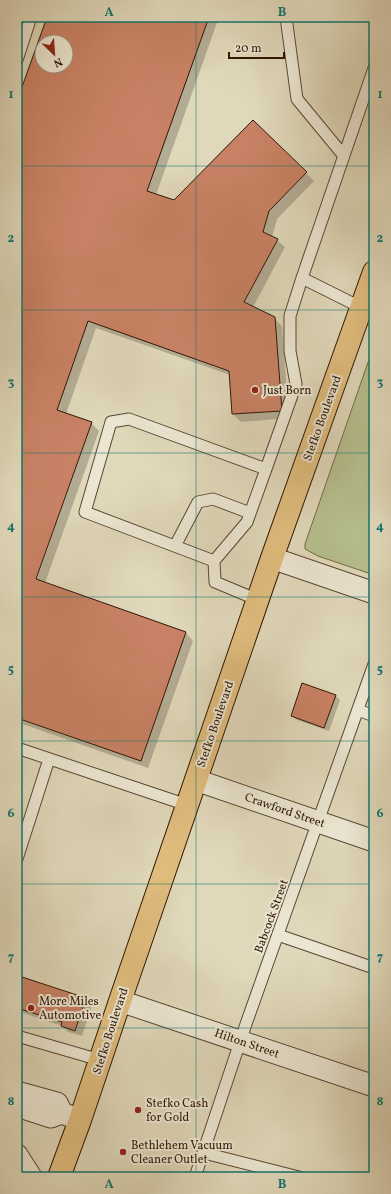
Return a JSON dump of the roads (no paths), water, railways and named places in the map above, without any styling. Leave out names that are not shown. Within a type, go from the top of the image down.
[{"type":"main road","name":"Stefko Boulevard","points":[[59,1177],[71,1116],[100,1060],[272,558],[368,310],[374,272]]},
{"type":"street","points":[[272,558],[374,593]]},
{"type":"street","name":"Crawford Street","points":[[196,780],[374,841]]},
{"type":"street","name":"Hilton Street","points":[[120,1000],[374,1086]]},
{"type":"street","points":[[17,1092],[57,1103],[71,1116]]},
{"type":"street","points":[[17,1106],[51,1118],[71,1116]]},
{"type":"street","points":[[17,1155],[31,1177]]},
{"type":"lane","points":[[17,60],[31,17]]},
{"type":"lane","points":[[286,17],[297,100],[344,156]]},
{"type":"lane","points":[[258,600],[215,582],[214,561],[247,522],[296,384],[290,351],[290,316],[374,68]]},
{"type":"lane","points":[[302,278],[368,310]]},
{"type":"lane","points":[[214,561],[85,512],[111,422],[129,419],[266,469]]},
{"type":"lane","points":[[175,546],[198,502],[213,499],[250,513]]},
{"type":"lane","name":"Babcock Street","points":[[196,1177],[240,1041],[374,664]]},
{"type":"lane","points":[[358,710],[374,716]]},
{"type":"lane","points":[[17,748],[187,805]]},
{"type":"lane","points":[[17,859],[49,759]]},
{"type":"lane","points":[[278,935],[374,968]]},
{"type":"lane","points":[[17,1036],[100,1060]]},
{"type":"lane","points":[[204,1153],[299,1177]]},
{"type":"place","name":"Just Born","points":[[255,390]]},
{"type":"place","name":"More Miles Automotive","points":[[31,1008]]},
{"type":"place","name":"Stefko Cash for Gold","points":[[138,1110]]},
{"type":"place","name":"Bethlehem Vacuum Cleaner Outlet","points":[[123,1152]]}]
